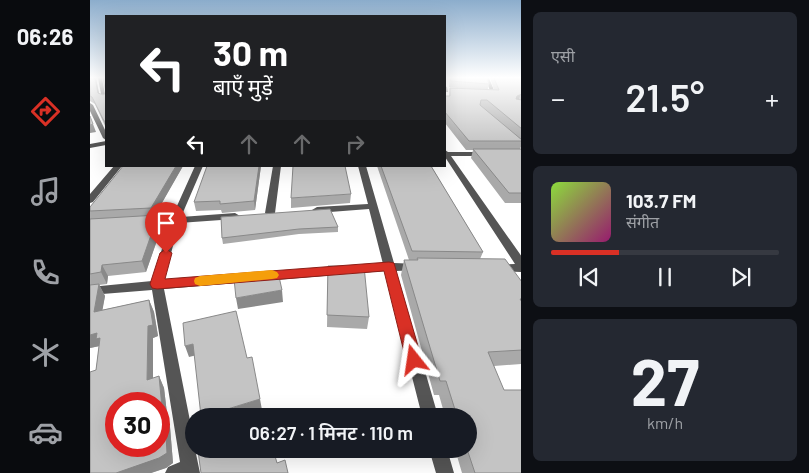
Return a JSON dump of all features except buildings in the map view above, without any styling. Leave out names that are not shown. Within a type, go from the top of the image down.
[{"type":"street","points":[[90,105],[105,136]]},
{"type":"street","points":[[90,122],[99,121]]},
{"type":"street","points":[[90,146],[105,143]]},
{"type":"street","points":[[446,153],[493,154]]},
{"type":"street","points":[[446,153],[521,266]]},
{"type":"street","points":[[90,200],[117,167]]},
{"type":"street","points":[[185,471],[157,284],[174,221],[199,167]]},
{"type":"street","points":[[270,213],[277,167]]},
{"type":"street","points":[[362,167],[428,408]]},
{"type":"street","points":[[307,211],[373,206]]},
{"type":"street","points":[[137,222],[241,216]]},
{"type":"street","points":[[90,291],[389,266],[427,267]]},
{"type":"street","points":[[484,268],[521,267]]},
{"type":"street","points":[[441,458],[445,473]]},
{"type":"slow traffic","points":[[200,281],[272,275]]},
{"type":"route","points":[[166,253],[157,284],[389,266],[414,360]]}]
